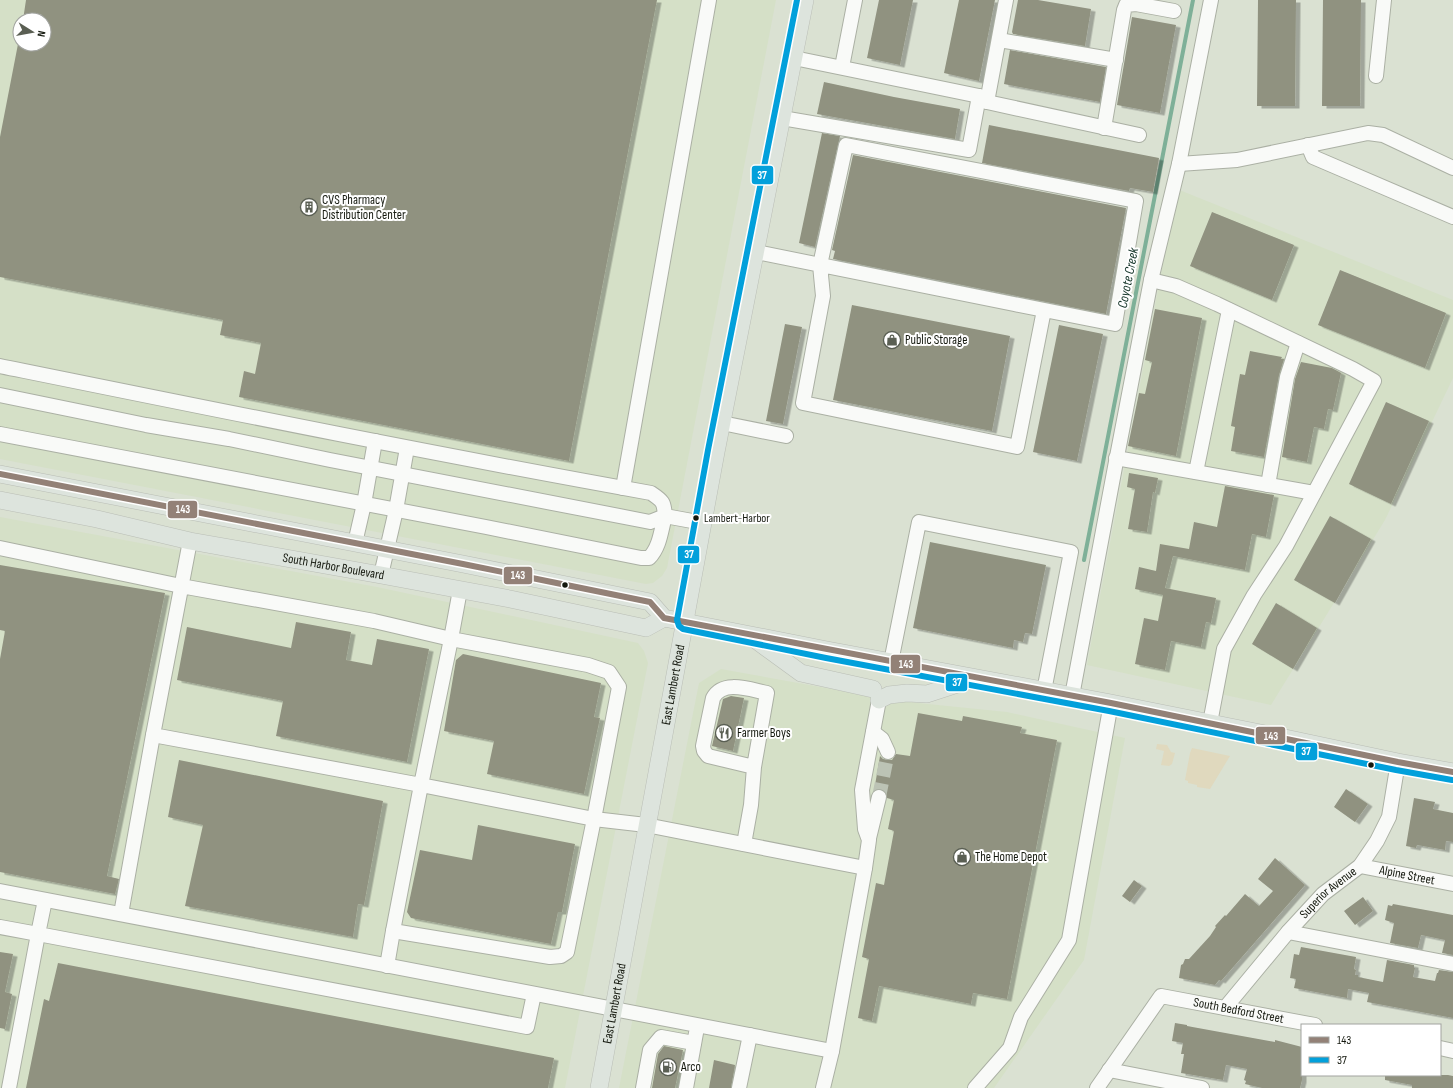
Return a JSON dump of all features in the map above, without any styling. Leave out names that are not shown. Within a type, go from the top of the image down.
[{"type":"main road","name":"East Lambert Road","points":[[598,1088],[684,621],[805,0]]},
{"type":"main road","name":"South Harbor Boulevard","points":[[0,474],[650,602],[664,618],[646,628],[381,574],[190,541],[0,500]]},
{"type":"main road","points":[[664,618],[1112,703],[1453,772]]},
{"type":"main road","points":[[748,634],[801,673],[876,695],[907,693],[927,694],[976,678]]},
{"type":"street","points":[[623,488],[709,0]]},
{"type":"street","points":[[842,67],[855,0]]},
{"type":"street","points":[[782,118],[968,150],[999,40],[1006,0]]},
{"type":"street","points":[[1072,696],[1151,280],[1179,164],[1211,0]]},
{"type":"street","points":[[1376,76],[1384,0]]},
{"type":"street","points":[[1104,128],[1126,5],[1136,4],[1174,11]]},
{"type":"street","points":[[999,40],[1116,60]]},
{"type":"street","points":[[794,58],[842,67],[1139,135]]},
{"type":"street","points":[[1179,164],[1237,160],[1368,133],[1383,135],[1453,168]]},
{"type":"street","points":[[756,252],[820,265],[1044,310],[1115,324],[1136,201],[846,145],[820,265],[823,296],[803,403],[1017,447],[1044,310]]},
{"type":"street","points":[[1308,145],[1313,157],[1453,216]]},
{"type":"street","points":[[1151,280],[1176,286],[1229,310],[1353,369],[1374,381],[1286,546],[1254,595],[1224,649],[1210,723]]},
{"type":"street","points":[[1196,472],[1229,310]]},
{"type":"street","points":[[1268,485],[1287,377],[1298,343]]},
{"type":"street","points":[[0,366],[278,423],[335,432],[407,448],[651,493],[664,505],[665,516],[654,554],[650,558],[641,558],[0,434]]},
{"type":"street","points":[[0,395],[146,425],[229,439],[650,522],[665,516],[703,523]]},
{"type":"street","points":[[722,423],[786,436]]},
{"type":"street","points":[[355,543],[364,504],[375,441]]},
{"type":"street","points":[[381,574],[396,510],[407,448]]},
{"type":"street","points":[[1116,458],[1314,493]]},
{"type":"street","points":[[891,662],[919,522],[925,523],[1071,552],[1044,691]]},
{"type":"street","points":[[120,914],[190,541]]},
{"type":"street","points":[[0,548],[181,586],[374,621],[452,639],[588,665],[609,672],[619,687],[567,952],[561,956],[550,958],[393,931]]},
{"type":"street","points":[[387,966],[452,639],[460,590]]},
{"type":"street","points":[[744,844],[751,806],[754,766],[767,693],[728,687],[718,691],[714,698],[703,746],[704,751],[708,756],[754,766]]},
{"type":"street","points":[[869,840],[865,829],[862,790],[873,732],[876,695]]},
{"type":"street","points":[[975,1088],[1010,1048],[1020,1017],[1069,940],[1112,703]]},
{"type":"street","points":[[873,732],[882,739],[888,752]]},
{"type":"street","points":[[153,735],[594,818],[646,825],[865,868]]},
{"type":"street","name":"Superior Avenue","points":[[1225,1008],[1288,932],[1323,894],[1360,866],[1377,842],[1390,817],[1398,762]]},
{"type":"street","points":[[823,1088],[832,1051],[869,840],[879,797]]},
{"type":"street","name":"Alpine Street","points":[[1360,866],[1453,884]]},
{"type":"street","points":[[0,891],[832,1051]]},
{"type":"street","points":[[9,1088],[45,900]]},
{"type":"street","points":[[0,927],[528,1026],[534,994]]},
{"type":"street","points":[[1288,932],[1453,964]]},
{"type":"street","name":"South Bedford Street","points":[[1109,1070],[1161,996],[1310,1024]]},
{"type":"street","points":[[686,1088],[698,1025]]},
{"type":"street","points":[[739,1088],[750,1035]]},
{"type":"street","points":[[643,1088],[650,1050],[661,1037],[694,1043]]},
{"type":"street","points":[[1441,1048],[1453,1051]]},
{"type":"street","points":[[1097,1088],[1109,1070],[1202,1088]]},
{"type":"shaded area","name":"CVS Pharmacy Distribution Center","points":[[0,0],[776,0],[667,568],[662,576],[653,583],[646,584],[0,459]]},
{"type":"shaded area","points":[[1177,189],[1453,300],[1453,378],[1385,520],[1271,705],[1087,665]]},
{"type":"shaded area","points":[[0,517],[377,587],[638,643],[644,651],[648,663],[565,1088],[0,1088]]},
{"type":"shaded area","points":[[721,669],[898,701],[1007,712],[1125,738],[1084,960],[994,1088],[619,1088],[699,683]]},
{"type":"shaded area","points":[[1157,744],[1167,745],[1171,752],[1175,753],[1172,764],[1169,766],[1161,765],[1164,751],[1156,749]]},
{"type":"shaded area","points":[[1192,748],[1230,756],[1210,789],[1197,787],[1197,785],[1188,783],[1188,781],[1185,780]]},
{"type":"building","name":"CVS Pharmacy Distribution Center","points":[[26,0],[657,0],[569,461],[239,397],[244,371],[255,374],[261,343],[220,335],[223,320],[0,277],[0,137],[16,52],[52,52],[52,12],[24,12]]},
{"type":"building","points":[[879,0],[913,0],[900,65],[867,58]]},
{"type":"building","points":[[959,0],[995,0],[979,81],[944,73]]},
{"type":"building","points":[[1018,0],[1038,0],[1091,9],[1085,46],[1013,34],[1012,32]]},
{"type":"building","points":[[1258,0],[1296,0],[1295,106],[1257,106]]},
{"type":"building","points":[[1323,0],[1361,0],[1360,106],[1322,106]]},
{"type":"building","points":[[1132,17],[1176,25],[1160,113],[1117,105]]},
{"type":"building","points":[[1010,50],[1106,67],[1100,102],[1004,84]]},
{"type":"building","points":[[824,82],[960,109],[955,139],[817,114]]},
{"type":"building","points":[[989,125],[1159,158],[1153,192],[1130,188],[1129,191],[982,163]]},
{"type":"building","points":[[822,133],[840,136],[815,247],[799,243]]},
{"type":"building","points":[[853,155],[1126,208],[1106,314],[833,259],[835,251],[832,250]]},
{"type":"building","points":[[1212,212],[1294,245],[1272,300],[1190,266]]},
{"type":"building","points":[[1340,270],[1446,313],[1425,368],[1318,325]]},
{"type":"building","points":[[852,305],[1010,336],[992,431],[833,400]]},
{"type":"building","points":[[1155,309],[1202,318],[1176,456],[1128,446],[1139,393],[1145,394],[1152,362],[1145,360]]},
{"type":"building","points":[[785,324],[802,327],[783,424],[766,421]]},
{"type":"building","points":[[1059,325],[1103,334],[1077,461],[1033,452]]},
{"type":"building","points":[[1250,351],[1282,357],[1281,359],[1284,359],[1279,375],[1264,457],[1231,451],[1235,427],[1231,426],[1240,374],[1245,375]]},
{"type":"building","points":[[1301,362],[1332,368],[1341,373],[1333,410],[1328,409],[1324,429],[1314,427],[1307,462],[1282,457],[1295,379]]},
{"type":"building","points":[[1386,402],[1429,421],[1391,504],[1349,484]]},
{"type":"building","points":[[1129,473],[1158,478],[1155,493],[1153,492],[1147,532],[1128,529],[1135,489],[1127,487]]},
{"type":"building","points":[[1225,486],[1274,495],[1266,537],[1252,534],[1245,570],[1173,556],[1165,588],[1216,598],[1211,623],[1206,622],[1201,647],[1171,641],[1165,670],[1135,664],[1144,618],[1158,621],[1163,595],[1135,589],[1139,567],[1156,571],[1160,544],[1189,549],[1194,522],[1217,527]]},
{"type":"building","points":[[1330,516],[1371,539],[1335,603],[1294,580]]},
{"type":"building","points":[[930,542],[1046,565],[1032,634],[1025,633],[1023,642],[1014,640],[1013,648],[913,628]]},
{"type":"building","points":[[0,565],[165,593],[107,876],[119,879],[115,894],[0,872],[0,659],[5,631],[0,630]]},
{"type":"building","points":[[1276,603],[1317,628],[1293,669],[1252,644]]},
{"type":"building","points":[[296,622],[351,632],[346,660],[372,665],[377,639],[429,649],[407,762],[276,736],[283,701],[177,680],[187,627],[291,648]]},
{"type":"building","points":[[463,654],[601,683],[594,717],[600,718],[584,794],[487,774],[494,741],[444,731],[456,660]]},
{"type":"building","name":"Farmer Boys","points":[[731,696],[744,698],[733,751],[712,746],[723,699]]},
{"type":"building","name":"The Home Depot","points":[[918,713],[962,721],[963,716],[1022,727],[1020,733],[1057,740],[1007,999],[973,993],[971,1004],[879,986],[872,1021],[858,1018],[869,959],[862,957],[876,883],[884,885],[894,831],[888,829],[894,800],[887,798],[885,791],[881,789],[874,791],[880,756],[883,759],[892,760],[896,754],[910,756]]},
{"type":"building","points":[[179,760],[383,801],[364,905],[358,904],[353,937],[185,906],[203,825],[168,817]]},
{"type":"building","points":[[1346,789],[1368,804],[1355,822],[1334,807]]},
{"type":"building","points":[[1414,798],[1435,802],[1433,809],[1453,813],[1453,842],[1446,841],[1445,850],[1417,845],[1416,848],[1406,846]]},
{"type":"building","points":[[478,825],[575,844],[562,912],[558,912],[551,944],[411,918],[407,912],[420,850],[472,860]]},
{"type":"building","points":[[1275,858],[1305,885],[1221,981],[1219,980],[1215,985],[1179,978],[1181,965],[1185,959],[1189,959],[1210,936],[1216,927],[1215,926],[1245,894],[1259,906],[1273,891],[1258,879]]},
{"type":"building","points":[[1134,880],[1142,886],[1130,902],[1122,896]]},
{"type":"building","points":[[1363,897],[1373,911],[1355,925],[1344,911]]},
{"type":"building","points":[[1393,904],[1453,915],[1453,955],[1442,953],[1445,940],[1421,935],[1418,948],[1390,943],[1394,923],[1385,920],[1388,905],[1392,906]]},
{"type":"building","points":[[1301,947],[1356,957],[1354,969],[1356,970],[1355,975],[1358,975],[1358,977],[1383,982],[1387,960],[1414,965],[1415,968],[1413,977],[1435,981],[1439,970],[1453,972],[1453,1018],[1367,1002],[1369,993],[1348,989],[1347,998],[1294,988],[1296,979],[1290,978],[1294,954],[1299,955]]},
{"type":"building","points":[[0,952],[13,954],[5,992],[12,994],[5,1029],[0,1028]]},
{"type":"building","points":[[58,963],[554,1058],[548,1088],[26,1088],[44,999],[49,1001]]},
{"type":"building","points":[[1175,1023],[1275,1042],[1275,1040],[1301,1047],[1302,1080],[1300,1088],[1262,1088],[1245,1084],[1246,1081],[1244,1080],[1247,1069],[1226,1065],[1223,1080],[1181,1073],[1184,1054],[1181,1054],[1183,1043],[1172,1041]]},
{"type":"building","name":"Arco","points":[[664,1046],[683,1050],[675,1088],[652,1088],[658,1054]]},
{"type":"building","points":[[714,1060],[735,1065],[731,1088],[709,1088]]},
{"type":"building","points":[[1448,1075],[1453,1076],[1453,1088],[1412,1088],[1412,1085],[1385,1080],[1385,1076]]},
{"type":"waterway","name":"Coyote Creek","points":[[1084,560],[1193,0]]},
{"type":"tunnel","points":[[879,797],[888,752]]},
{"type":"transit line","name":"37","points":[[797,0],[708,450],[677,620],[679,626],[683,629],[826,658],[1109,711],[1396,770],[1452,780]]},
{"type":"transit line","name":"143","points":[[0,474],[650,602],[664,618],[1111,703],[1453,772]]},
{"type":"place","name":"CVS Pharmacy Distribution Center","points":[[309,207]]},
{"type":"place","name":"Public Storage","points":[[892,340]]},
{"type":"place","name":"Lambert-Harbor","points":[[696,518]]},
{"type":"place","name":"Farmer Boys","points":[[724,733]]},
{"type":"place","name":"The Home Depot","points":[[962,857]]},
{"type":"place","name":"Arco","points":[[668,1067]]}]
